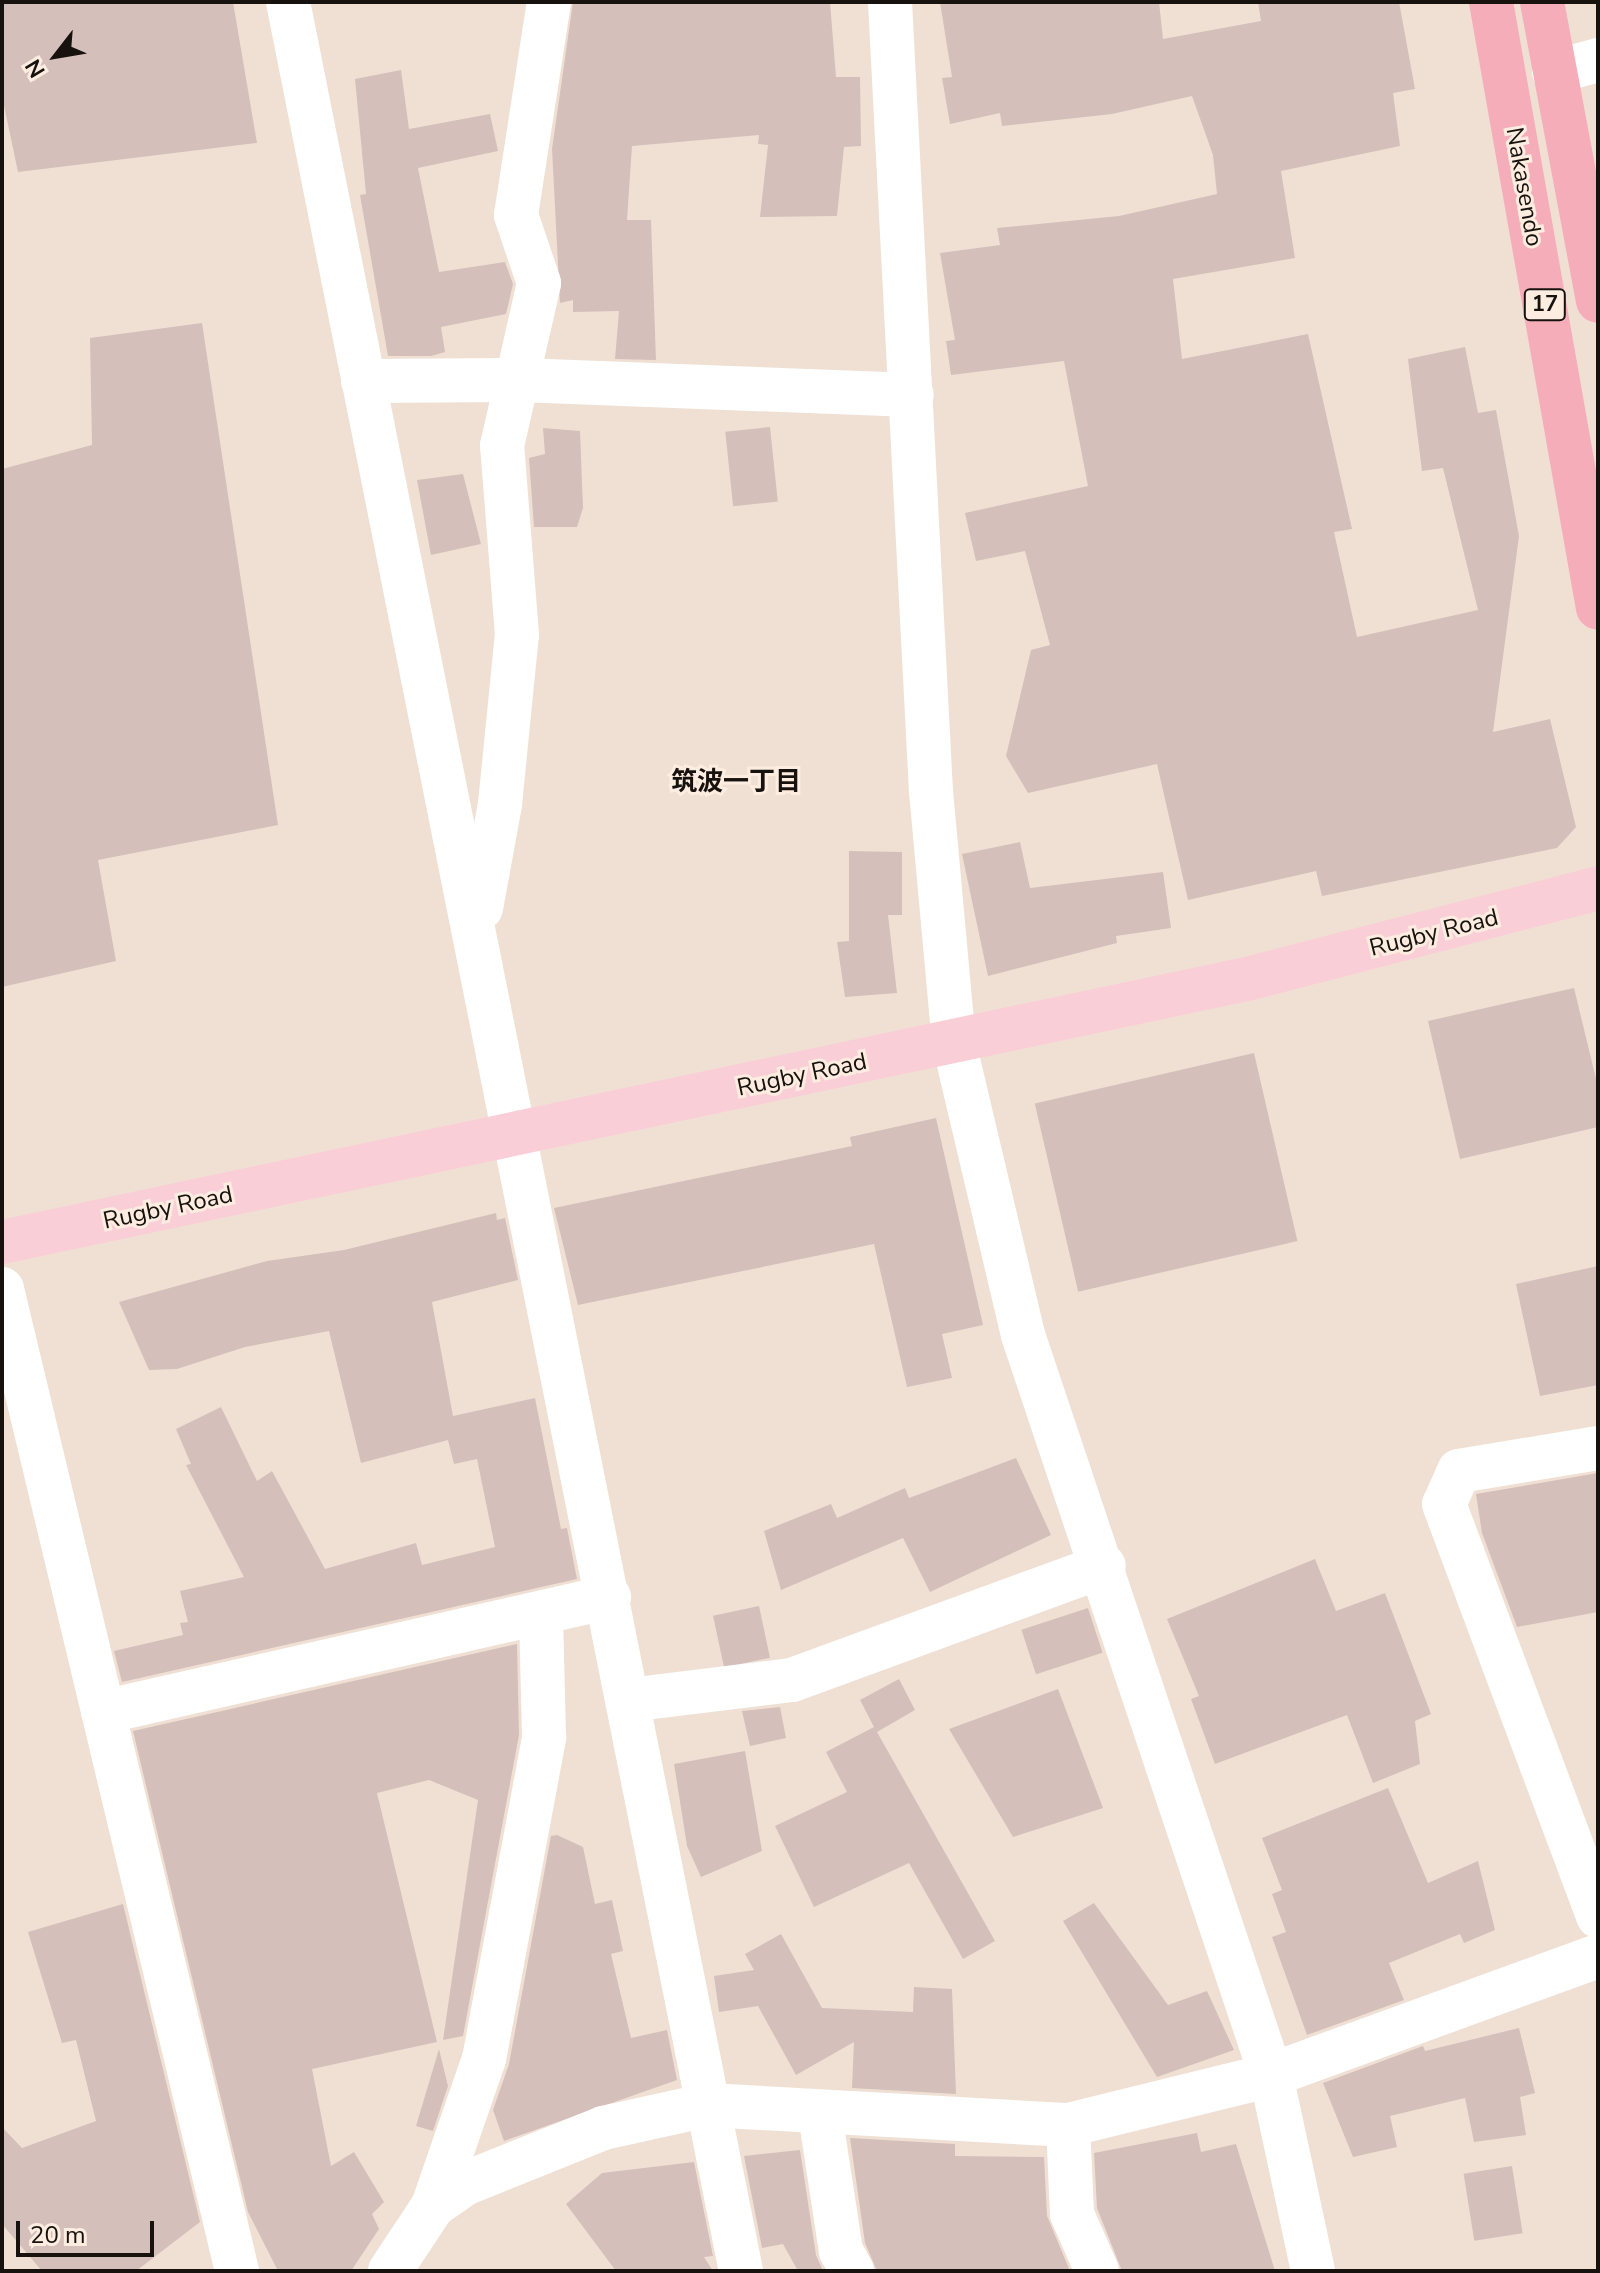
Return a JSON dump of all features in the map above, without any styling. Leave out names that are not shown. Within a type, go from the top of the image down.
[{"type":"highway","name":"Nakasendo","points":[[1491,2],[1598,608]]},
{"type":"highway","name":"Nakasendo","points":[[1542,2],[1598,301]]},
{"type":"main road","name":"Rugby Road","points":[[2,1242],[1251,978],[1598,888]]},
{"type":"street","points":[[288,2],[518,1135],[741,2271]]},
{"type":"street","points":[[477,930],[500,804],[517,635],[502,446],[520,380],[539,283],[516,215],[549,2]]},
{"type":"street","points":[[890,2],[931,791],[954,1043],[1023,1335],[1104,1566],[1271,2075],[1313,2271]]},
{"type":"street","points":[[1554,72],[1598,60]]},
{"type":"street","points":[[363,381],[520,380],[912,395]]},
{"type":"street","points":[[2,1289],[237,2271]]},
{"type":"street","points":[[1598,1448],[1459,1471],[1444,1504],[1598,1916]]},
{"type":"street","points":[[629,1700],[792,1680],[1104,1566]]},
{"type":"street","points":[[103,1712],[609,1597]]},
{"type":"street","points":[[390,2271],[433,2206],[484,2059],[541,1752],[541,1613]]},
{"type":"street","points":[[433,2206],[464,2184],[603,2128],[708,2105],[820,2114],[1068,2125],[1271,2075],[1598,1956]]},
{"type":"street","points":[[820,2114],[841,2251],[852,2271]]},
{"type":"street","points":[[1068,2125],[1072,2214],[1097,2271]]},
{"type":"building","points":[[2,2],[233,2],[257,143],[18,172],[2,96]]},
{"type":"building","points":[[573,2],[830,2],[836,77],[860,77],[861,146],[844,147],[837,216],[760,217],[768,145],[758,144],[759,135],[632,146],[627,220],[651,220],[656,360],[615,359],[619,311],[573,312],[573,300],[560,303],[552,149]]},
{"type":"building","points":[[940,2],[1159,2],[1163,39],[1261,21],[1258,2],[1399,2],[1415,89],[1393,93],[1400,146],[1281,171],[1295,258],[1173,279],[1182,359],[1308,334],[1352,529],[1334,532],[1357,637],[1478,610],[1443,468],[1422,471],[1408,359],[1465,347],[1478,413],[1496,410],[1519,536],[1493,732],[1550,719],[1576,827],[1557,848],[1322,896],[1316,871],[1188,900],[1157,764],[1028,793],[1006,756],[1031,650],[1050,645],[1025,551],[976,561],[965,513],[1088,486],[1064,361],[951,375],[946,341],[955,340],[940,253],[1000,245],[997,228],[1119,216],[1217,194],[1213,155],[1192,96],[1112,114],[1002,126],[1000,113],[950,124],[942,78],[952,77]]},
{"type":"building","points":[[401,70],[409,129],[490,114],[498,151],[418,168],[439,272],[505,262],[513,284],[506,314],[441,327],[445,352],[431,356],[388,356],[360,195],[366,194],[355,79]]},
{"type":"building","points":[[202,323],[278,825],[98,860],[116,961],[2,987],[2,469],[92,445],[90,338]]},
{"type":"building","points":[[770,427],[778,502],[733,506],[725,432]]},
{"type":"building","points":[[543,428],[580,431],[583,508],[577,527],[534,527],[529,458],[545,454]]},
{"type":"building","points":[[463,474],[481,544],[431,555],[417,480]]},
{"type":"building","points":[[1020,842],[1030,888],[1163,872],[1171,928],[1116,936],[1117,943],[988,976],[962,854]]},
{"type":"building","points":[[849,851],[902,852],[902,915],[888,915],[897,993],[845,997],[837,942],[849,941]]},
{"type":"building","points":[[1574,988],[1598,1087],[1598,1127],[1460,1159],[1428,1021]]},
{"type":"building","points":[[1254,1053],[1297,1241],[1078,1292],[1035,1104]]},
{"type":"building","points":[[936,1118],[983,1325],[942,1334],[952,1378],[907,1387],[874,1244],[578,1305],[554,1208],[852,1146],[850,1137]]},
{"type":"building","points":[[496,1213],[497,1220],[505,1218],[518,1280],[432,1302],[453,1416],[535,1398],[561,1529],[567,1528],[577,1579],[122,1682],[114,1651],[183,1635],[180,1623],[188,1622],[180,1591],[244,1577],[186,1465],[191,1464],[176,1429],[221,1407],[257,1481],[272,1471],[325,1569],[416,1543],[422,1565],[495,1547],[477,1459],[454,1464],[448,1440],[361,1463],[329,1331],[245,1347],[177,1369],[149,1370],[119,1302],[267,1261],[344,1250]]},
{"type":"building","points":[[1598,1266],[1598,1385],[1540,1396],[1516,1284]]},
{"type":"building","points":[[1016,1458],[1051,1535],[930,1592],[903,1538],[781,1590],[764,1531],[831,1504],[837,1518],[905,1488],[909,1498]]},
{"type":"building","points":[[1598,1473],[1598,1612],[1517,1627],[1482,1533],[1476,1494]]},
{"type":"building","points":[[1315,1559],[1336,1611],[1385,1593],[1431,1714],[1415,1721],[1420,1764],[1373,1783],[1347,1715],[1215,1764],[1191,1699],[1199,1696],[1167,1619]]},
{"type":"building","points":[[759,1606],[770,1658],[724,1668],[713,1616]]},
{"type":"building","points":[[1088,1608],[1103,1653],[1036,1674],[1021,1630]]},
{"type":"building","points":[[517,1644],[519,1735],[463,2036],[443,2040],[478,1800],[429,1780],[377,1793],[437,2042],[312,2069],[331,2166],[354,2152],[384,2202],[372,2214],[379,2229],[351,2271],[278,2271],[248,2212],[133,1731]]},
{"type":"building","points":[[899,1679],[915,1710],[877,1732],[995,1941],[963,1959],[909,1863],[814,1907],[775,1826],[847,1792],[826,1752],[874,1727],[860,1700]]},
{"type":"building","points":[[1058,1689],[1103,1808],[1013,1837],[949,1729]]},
{"type":"building","points":[[780,1707],[786,1738],[750,1746],[742,1711]]},
{"type":"building","points":[[745,1751],[762,1851],[701,1877],[687,1846],[674,1764]]},
{"type":"building","points":[[1388,1788],[1428,1883],[1478,1861],[1495,1930],[1464,1943],[1460,1934],[1389,1963],[1404,2000],[1307,2035],[1272,1937],[1286,1932],[1272,1894],[1282,1890],[1262,1838]]},
{"type":"building","points":[[557,1835],[583,1847],[595,1904],[612,1900],[623,1951],[611,1954],[631,2038],[667,2030],[677,2080],[504,2141],[493,2110],[509,2064],[551,1836]]},
{"type":"building","points":[[1094,1903],[1168,2005],[1207,1991],[1234,2050],[1157,2077],[1063,1921]]},
{"type":"building","points":[[123,1904],[200,2222],[136,2271],[42,2271],[2,2224],[2,2127],[22,2148],[96,2121],[76,2040],[62,2043],[28,1932]]},
{"type":"building","points":[[781,1934],[822,2008],[913,2012],[914,1987],[952,1989],[956,2094],[852,2088],[854,2042],[796,2075],[758,2006],[719,2012],[714,1976],[754,1970],[745,1954]]},
{"type":"building","points":[[1519,2028],[1535,2093],[1520,2097],[1526,2135],[1474,2142],[1465,2098],[1390,2116],[1397,2147],[1353,2157],[1323,2083],[1423,2046],[1425,2051]]},
{"type":"building","points":[[439,2049],[448,2086],[433,2131],[416,2126]]},
{"type":"building","points":[[1197,2133],[1201,2152],[1236,2144],[1275,2271],[1122,2271],[1097,2208],[1094,2153]]},
{"type":"building","points":[[850,2138],[955,2144],[955,2156],[1044,2157],[1047,2216],[1070,2271],[877,2271],[865,2243]]},
{"type":"building","points":[[800,2150],[816,2255],[823,2271],[798,2271],[783,2244],[762,2248],[744,2156]]},
{"type":"building","points":[[694,2162],[713,2256],[704,2257],[713,2271],[616,2271],[566,2204],[602,2173]]},
{"type":"building","points":[[1512,2166],[1523,2233],[1474,2241],[1464,2174]]},
{"type":"district","name":"筑波一丁目","points":[[736,782]]}]
